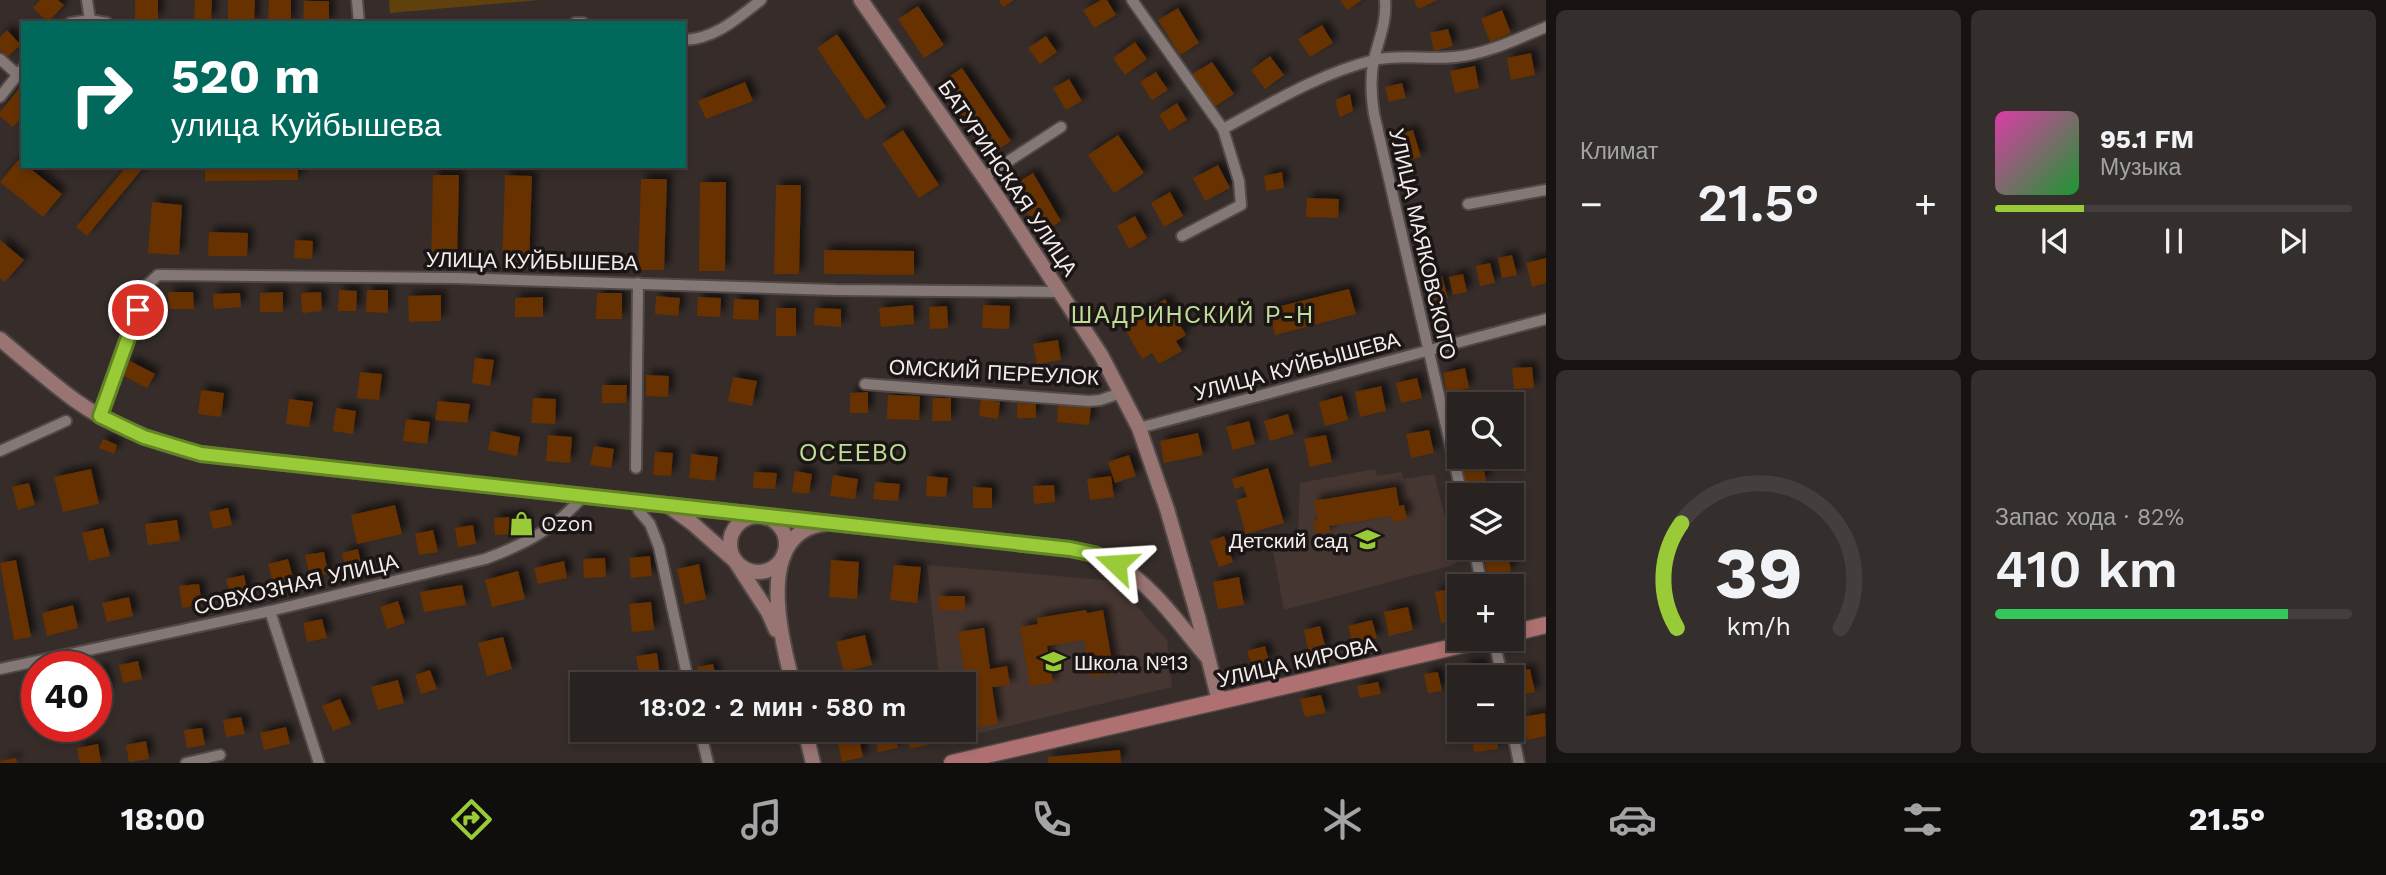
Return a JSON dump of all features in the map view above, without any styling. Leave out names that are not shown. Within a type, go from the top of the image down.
[{"type":"main road","points":[[1524,630],[1546,625]]},
{"type":"main road","name":"УЛИЦА КИРОВА","points":[[961,762],[1447,648]]},
{"type":"street","points":[[87,0],[90,20]]},
{"type":"street","points":[[357,0],[359,21]]},
{"type":"street","points":[[686,40],[708,36],[724,28],[761,0]]},
{"type":"street","name":"БАТУРИНСКАЯ УЛИЦА","points":[[861,0],[984,177],[1101,355],[1139,428],[1167,509],[1219,701]]},
{"type":"street","points":[[1132,0],[1223,129],[1238,181],[1241,205],[1182,236]]},
{"type":"street","name":"УЛИЦА МАЯКОВСКОГО","points":[[1385,0],[1382,36],[1374,60],[1370,86],[1374,114],[1459,483]]},
{"type":"street","points":[[83,21],[96,21]]},
{"type":"street","points":[[1223,129],[1310,84],[1374,60],[1395,57],[1457,57],[1492,49],[1546,27]]},
{"type":"street","points":[[0,59],[20,71],[0,97]]},
{"type":"street","points":[[984,177],[1060,127]]},
{"type":"street","points":[[1468,204],[1546,190]]},
{"type":"street","name":"УЛИЦА КУЙБЫШЕВА","points":[[100,416],[145,287],[158,275],[638,282],[836,290],[1060,292]]},
{"type":"street","points":[[636,468],[638,282]]},
{"type":"street","name":"УЛИЦА КУЙБЫШЕВА","points":[[1139,428],[1546,319]]},
{"type":"street","points":[[0,339],[77,401],[100,416],[144,437],[201,454],[1070,549],[1094,554],[1116,564],[1156,597],[1208,658]]},
{"type":"street","name":"ОМСКИЙ ПЕРЕУЛОК","points":[[865,384],[1089,401],[1121,393]]},
{"type":"street","points":[[0,451],[66,421]]},
{"type":"street","name":"СОВХОЗНАЯ УЛИЦА","points":[[0,669],[270,611],[485,559],[538,536],[572,510],[583,496]]},
{"type":"street","points":[[635,502],[650,524],[659,547],[686,672]]},
{"type":"street","points":[[668,506],[747,570],[762,572],[775,566],[804,530],[832,523]]},
{"type":"street","points":[[782,645],[778,594],[786,541],[782,530],[771,519],[759,515],[742,521],[732,532],[730,547],[735,561],[768,612],[790,672]]},
{"type":"street","points":[[270,611],[319,763]]},
{"type":"street","points":[[703,742],[708,763]]},
{"type":"street","points":[[807,742],[813,763]]},
{"type":"street","points":[[1515,742],[1519,763]]},
{"type":"street","points":[[186,763],[220,755]]},
{"type":"shaded area","points":[[389,0],[539,0],[390,13]]},
{"type":"shaded area","name":"Детский сад","points":[[1375,469],[1377,476],[1401,472],[1404,479],[1434,474],[1447,525],[1447,560],[1456,560],[1457,564],[1284,610],[1272,546],[1298,533],[1300,483]]},
{"type":"shaded area","name":"Школа №13","points":[[927,565],[1115,581],[1167,640],[1172,687],[976,734],[976,672],[939,672]]},
{"type":"building","points":[[40,0],[58,0],[64,5],[49,21],[33,8]]},
{"type":"building","points":[[135,0],[158,0],[158,20],[135,20]]},
{"type":"building","points":[[195,0],[212,0],[211,21],[194,20]]},
{"type":"building","points":[[228,0],[255,0],[254,21],[228,21]]},
{"type":"building","points":[[269,0],[291,0],[291,21],[268,21]]},
{"type":"building","points":[[999,0],[1014,0],[1003,7]]},
{"type":"building","points":[[1101,0],[1107,0],[1116,15],[1094,28],[1083,10]]},
{"type":"building","points":[[1340,0],[1362,0],[1347,10]]},
{"type":"building","points":[[1414,0],[1438,0],[1418,9]]},
{"type":"building","points":[[304,1],[329,1],[329,21],[303,21]]},
{"type":"building","points":[[918,6],[944,45],[924,58],[898,19]]},
{"type":"building","points":[[1178,8],[1199,43],[1180,55],[1158,20]]},
{"type":"building","points":[[1502,10],[1511,33],[1490,42],[1481,19]]},
{"type":"building","points":[[1322,25],[1333,43],[1310,57],[1298,39]]},
{"type":"building","points":[[1448,29],[1453,46],[1434,51],[1430,33]]},
{"type":"building","points":[[7,30],[21,45],[7,57],[0,50],[0,37]]},
{"type":"building","points":[[837,34],[886,107],[866,120],[817,48]]},
{"type":"building","points":[[1046,36],[1057,52],[1040,64],[1028,48]]},
{"type":"building","points":[[1135,42],[1147,59],[1125,75],[1113,58]]},
{"type":"building","points":[[1531,53],[1535,75],[1511,80],[1507,58]]},
{"type":"building","points":[[1270,56],[1284,75],[1265,89],[1251,70]]},
{"type":"building","points":[[1212,62],[1234,94],[1214,107],[1192,74]]},
{"type":"building","points":[[1475,66],[1479,88],[1455,93],[1450,71]]},
{"type":"building","points":[[962,68],[1011,141],[987,157],[938,84]]},
{"type":"building","points":[[1156,72],[1168,90],[1152,100],[1140,82]]},
{"type":"building","points":[[1069,79],[1082,101],[1066,110],[1053,88]]},
{"type":"building","points":[[745,82],[753,101],[706,119],[698,101]]},
{"type":"building","points":[[1402,83],[1406,98],[1389,102],[1385,87]]},
{"type":"building","points":[[21,86],[21,118],[13,127],[0,116],[0,112]]},
{"type":"building","points":[[1350,94],[1353,111],[1340,117],[1335,100]]},
{"type":"building","points":[[1177,103],[1187,120],[1169,131],[1159,115]]},
{"type":"building","points":[[903,130],[939,185],[919,198],[882,144]]},
{"type":"building","points":[[1413,130],[1421,157],[1402,162],[1394,135]]},
{"type":"building","points":[[1118,135],[1144,173],[1114,193],[1088,155]]},
{"type":"building","points":[[18,160],[21,162],[21,168],[30,168],[62,194],[43,217],[0,182]]},
{"type":"building","points":[[1218,165],[1230,188],[1205,201],[1193,178]]},
{"type":"building","points":[[125,168],[143,168],[87,236],[76,227]]},
{"type":"building","points":[[205,168],[298,168],[298,180],[205,181]]},
{"type":"building","points":[[1282,172],[1284,188],[1266,191],[1264,176]]},
{"type":"building","points":[[1033,173],[1061,221],[1040,234],[1011,186]]},
{"type":"building","points":[[433,175],[459,175],[457,264],[431,264]]},
{"type":"building","points":[[505,175],[532,176],[529,266],[502,265]]},
{"type":"building","points":[[641,179],[667,179],[664,270],[638,270]]},
{"type":"building","points":[[700,182],[726,182],[725,271],[699,271]]},
{"type":"building","points":[[776,185],[801,185],[799,274],[774,274]]},
{"type":"building","points":[[1170,192],[1183,216],[1164,227],[1151,203]]},
{"type":"building","points":[[1307,198],[1339,199],[1338,218],[1306,217]]},
{"type":"building","points":[[152,202],[182,205],[179,255],[148,253]]},
{"type":"building","points":[[1135,216],[1147,238],[1129,249],[1117,226]]},
{"type":"building","points":[[209,232],[248,233],[247,256],[208,256]]},
{"type":"building","points":[[0,240],[24,260],[5,282],[0,278]]},
{"type":"building","points":[[295,240],[313,241],[312,259],[294,258]]},
{"type":"building","points":[[824,250],[914,251],[914,275],[824,274]]},
{"type":"building","points":[[1512,255],[1517,275],[1502,278],[1498,258]]},
{"type":"building","points":[[1546,258],[1546,283],[1532,287],[1526,263]]},
{"type":"building","points":[[1490,263],[1495,283],[1480,286],[1476,266]]},
{"type":"building","points":[[1463,274],[1467,292],[1453,295],[1449,277]]},
{"type":"building","points":[[1442,276],[1448,298],[1434,301],[1428,280]]},
{"type":"building","points":[[1349,289],[1356,314],[1275,335],[1269,309]]},
{"type":"building","points":[[339,290],[357,291],[356,311],[338,311]]},
{"type":"building","points":[[367,290],[388,290],[388,313],[366,312]]},
{"type":"building","points":[[168,292],[193,292],[194,309],[169,309]]},
{"type":"building","points":[[283,292],[283,312],[260,312],[260,293]]},
{"type":"building","points":[[321,292],[322,311],[302,313],[301,293]]},
{"type":"building","points":[[240,293],[241,307],[214,309],[213,294]]},
{"type":"building","points":[[597,293],[622,293],[622,319],[596,319]]},
{"type":"building","points":[[441,295],[441,321],[409,322],[408,296]]},
{"type":"building","points":[[656,296],[680,298],[678,316],[655,314]]},
{"type":"building","points":[[543,297],[543,317],[515,317],[515,298]]},
{"type":"building","points":[[698,297],[721,298],[720,317],[697,316]]},
{"type":"building","points":[[734,299],[759,300],[758,320],[733,319]]},
{"type":"building","points":[[1165,299],[1186,335],[1176,341],[1182,351],[1159,364],[1152,353],[1142,359],[1122,324]]},
{"type":"building","points":[[913,305],[914,324],[881,327],[879,308]]},
{"type":"building","points":[[983,305],[1010,306],[1009,329],[982,328]]},
{"type":"building","points":[[947,306],[948,328],[930,329],[929,307]]},
{"type":"building","points":[[776,308],[796,308],[796,336],[776,336]]},
{"type":"building","points":[[815,308],[841,309],[841,327],[814,325]]},
{"type":"building","points":[[1058,340],[1061,360],[1037,364],[1033,344]]},
{"type":"building","points":[[475,358],[494,360],[490,386],[472,383]]},
{"type":"building","points":[[130,361],[155,374],[147,388],[122,375]]},
{"type":"building","points":[[1532,367],[1534,388],[1514,389],[1512,368]]},
{"type":"building","points":[[1465,368],[1469,388],[1447,393],[1443,373]]},
{"type":"building","points":[[360,372],[382,374],[379,400],[357,398]]},
{"type":"building","points":[[646,375],[669,376],[668,397],[646,396]]},
{"type":"building","points":[[733,377],[757,381],[752,406],[728,401]]},
{"type":"building","points":[[1417,378],[1422,398],[1401,403],[1396,383]]},
{"type":"building","points":[[602,385],[627,385],[626,403],[602,403]]},
{"type":"building","points":[[1381,386],[1386,411],[1360,417],[1355,392]]},
{"type":"building","points":[[201,390],[224,393],[221,417],[198,414]]},
{"type":"building","points":[[868,392],[868,413],[850,413],[850,393]]},
{"type":"building","points":[[888,395],[920,396],[919,420],[887,419]]},
{"type":"building","points":[[1342,396],[1348,420],[1325,426],[1319,402]]},
{"type":"building","points":[[533,398],[556,399],[555,424],[531,423]]},
{"type":"building","points":[[933,398],[951,398],[951,421],[932,421]]},
{"type":"building","points":[[289,399],[313,402],[309,427],[286,424]]},
{"type":"building","points":[[981,399],[1000,402],[998,419],[979,416]]},
{"type":"building","points":[[438,401],[470,404],[467,423],[435,420]]},
{"type":"building","points":[[1017,403],[1036,404],[1036,418],[1017,418]]},
{"type":"building","points":[[1058,405],[1091,408],[1089,425],[1057,422]]},
{"type":"building","points":[[336,408],[356,411],[353,434],[333,431]]},
{"type":"building","points":[[1288,414],[1294,434],[1270,441],[1264,421]]},
{"type":"building","points":[[406,419],[430,422],[427,444],[403,441]]},
{"type":"building","points":[[1249,421],[1255,444],[1233,450],[1226,427]]},
{"type":"building","points":[[1429,430],[1434,453],[1411,458],[1406,434]]},
{"type":"building","points":[[491,431],[520,437],[517,456],[488,450]]},
{"type":"building","points":[[1198,433],[1203,455],[1164,463],[1160,441]]},
{"type":"building","points":[[548,435],[572,437],[570,463],[546,461]]},
{"type":"building","points":[[1326,435],[1332,462],[1310,467],[1304,439]]},
{"type":"building","points":[[103,439],[117,445],[114,454],[99,448]]},
{"type":"building","points":[[594,446],[614,449],[611,468],[590,465]]},
{"type":"building","points":[[655,452],[673,453],[671,476],[653,475]]},
{"type":"building","points":[[691,454],[718,457],[715,481],[689,478]]},
{"type":"building","points":[[1129,455],[1136,476],[1115,483],[1108,462]]},
{"type":"building","points":[[1268,468],[1284,523],[1246,534],[1236,500],[1247,497],[1243,486],[1235,489],[1232,479]]},
{"type":"building","points":[[91,469],[99,504],[63,512],[54,477]]},
{"type":"building","points":[[1462,469],[1484,469],[1486,481],[1465,483]]},
{"type":"building","points":[[795,471],[812,474],[809,494],[792,492]]},
{"type":"building","points":[[754,472],[777,473],[775,489],[753,488]]},
{"type":"building","points":[[833,475],[858,479],[855,499],[830,496]]},
{"type":"building","points":[[927,476],[948,478],[946,497],[926,496]]},
{"type":"building","points":[[1111,476],[1114,497],[1090,500],[1087,479]]},
{"type":"building","points":[[875,482],[900,484],[898,501],[873,499]]},
{"type":"building","points":[[29,483],[35,505],[18,510],[12,487]]},
{"type":"building","points":[[1054,485],[1055,502],[1034,504],[1033,486]]},
{"type":"building","points":[[973,487],[992,488],[992,508],[973,508]]},
{"type":"building","points":[[1396,487],[1399,506],[1404,505],[1407,519],[1392,522],[1391,516],[1329,526],[1330,532],[1316,534],[1313,521],[1318,520],[1314,501]]},
{"type":"building","points":[[395,505],[402,534],[357,544],[351,515]]},
{"type":"building","points":[[228,508],[232,525],[213,529],[209,512]]},
{"type":"building","points":[[524,516],[525,533],[495,535],[494,518]]},
{"type":"building","points":[[177,520],[180,541],[148,545],[145,524]]},
{"type":"building","points":[[473,525],[476,544],[458,547],[455,528]]},
{"type":"building","points":[[103,528],[110,556],[89,561],[82,533]]},
{"type":"building","points":[[433,530],[438,552],[419,555],[415,534]]},
{"type":"building","points":[[1224,536],[1233,562],[1219,567],[1210,541]]},
{"type":"building","points":[[358,549],[362,568],[346,572],[342,553]]},
{"type":"building","points":[[324,552],[328,574],[310,577],[305,555]]},
{"type":"building","points":[[650,556],[652,576],[631,578],[629,558]]},
{"type":"building","points":[[605,558],[606,577],[584,578],[583,559]]},
{"type":"building","points":[[288,559],[294,581],[274,587],[268,564]]},
{"type":"building","points":[[16,560],[31,637],[14,640],[0,563]]},
{"type":"building","points":[[831,560],[859,562],[857,599],[829,597]]},
{"type":"building","points":[[1485,560],[1509,560],[1511,571],[1488,574]]},
{"type":"building","points":[[564,561],[567,578],[538,584],[534,568]]},
{"type":"building","points":[[699,564],[706,599],[685,604],[677,569]]},
{"type":"building","points":[[894,565],[921,567],[917,603],[890,600]]},
{"type":"building","points":[[518,571],[525,599],[492,607],[485,580]]},
{"type":"building","points":[[244,575],[248,595],[231,599],[226,579]]},
{"type":"building","points":[[1239,577],[1244,605],[1218,609],[1213,582]]},
{"type":"building","points":[[199,584],[202,605],[182,608],[179,586]]},
{"type":"building","points":[[462,585],[466,605],[424,612],[420,592]]},
{"type":"building","points":[[1447,590],[1447,622],[1441,623],[1435,592]]},
{"type":"building","points":[[939,596],[965,596],[965,610],[938,610]]},
{"type":"building","points":[[129,597],[133,616],[107,622],[102,603]]},
{"type":"building","points":[[398,601],[405,623],[387,629],[380,607]]},
{"type":"building","points":[[651,602],[654,630],[632,632],[629,604]]},
{"type":"building","points":[[73,605],[78,628],[47,636],[42,613]]},
{"type":"building","points":[[1408,607],[1413,630],[1389,636],[1384,612]]},
{"type":"building","points":[[1086,610],[1087,613],[1103,610],[1114,673],[1090,677],[1084,640],[1047,646],[1053,683],[1030,686],[1020,627],[1038,624],[1037,618]]},
{"type":"building","points":[[322,619],[327,638],[307,642],[303,623]]},
{"type":"building","points":[[1372,620],[1377,638],[1353,644],[1348,626]]},
{"type":"building","points":[[1320,626],[1326,649],[1309,654],[1304,630]]},
{"type":"building","points":[[984,628],[990,669],[1007,666],[1010,685],[992,687],[998,724],[976,728],[976,672],[964,672],[958,632]]},
{"type":"building","points":[[865,635],[872,665],[844,672],[836,642]]},
{"type":"building","points":[[503,637],[512,669],[487,676],[478,643]]},
{"type":"building","points":[[1265,646],[1269,661],[1252,666],[1247,651]]},
{"type":"building","points":[[657,653],[659,672],[639,672],[636,656]]},
{"type":"building","points":[[138,661],[142,679],[123,683],[119,665]]},
{"type":"building","points":[[713,664],[715,672],[698,672],[697,667]]},
{"type":"building","points":[[1530,669],[1535,692],[1524,694],[1524,670]]},
{"type":"building","points":[[430,670],[437,689],[421,694],[415,675]]},
{"type":"building","points":[[1438,672],[1442,691],[1428,693],[1424,674]]},
{"type":"building","points":[[398,680],[404,703],[378,710],[371,687]]},
{"type":"building","points":[[1378,682],[1381,694],[1360,698],[1357,686]]},
{"type":"building","points":[[1321,695],[1326,713],[1305,717],[1300,699]]},
{"type":"building","points":[[340,699],[351,724],[333,731],[322,706]]},
{"type":"building","points":[[1545,713],[1546,736],[1527,740],[1524,717]]},
{"type":"building","points":[[241,717],[245,734],[226,737],[223,720]]},
{"type":"building","points":[[286,727],[290,744],[264,750],[260,733]]},
{"type":"building","points":[[202,728],[205,745],[187,748],[184,730]]},
{"type":"building","points":[[146,741],[149,759],[129,762],[126,745]]},
{"type":"building","points":[[860,742],[863,757],[842,762],[838,743]]},
{"type":"building","points":[[876,742],[897,742],[898,748],[878,752]]},
{"type":"building","points":[[908,742],[935,742],[935,743],[910,749]]},
{"type":"building","points":[[1473,742],[1497,742],[1498,749],[1474,752]]},
{"type":"building","points":[[98,744],[101,763],[80,763],[77,748]]},
{"type":"building","points":[[1120,750],[1121,763],[1048,763],[1048,757]]},
{"type":"building","points":[[16,758],[17,763],[0,763],[0,761]]},
{"type":"place","name":"Ozon","points":[[521,523]]},
{"type":"place","name":"Детский сад","points":[[1368,540]]},
{"type":"place","name":"Школа №13","points":[[1054,662]]},
{"type":"district","name":"ШАДРИНСКИЙ Р-Н","points":[[1193,315]]},
{"type":"district","name":"ОСЕЕВО","points":[[854,453]]},
{"type":"route","points":[[138,310],[100,416],[144,437],[201,454],[1070,549],[1094,554],[1116,564]]}]
